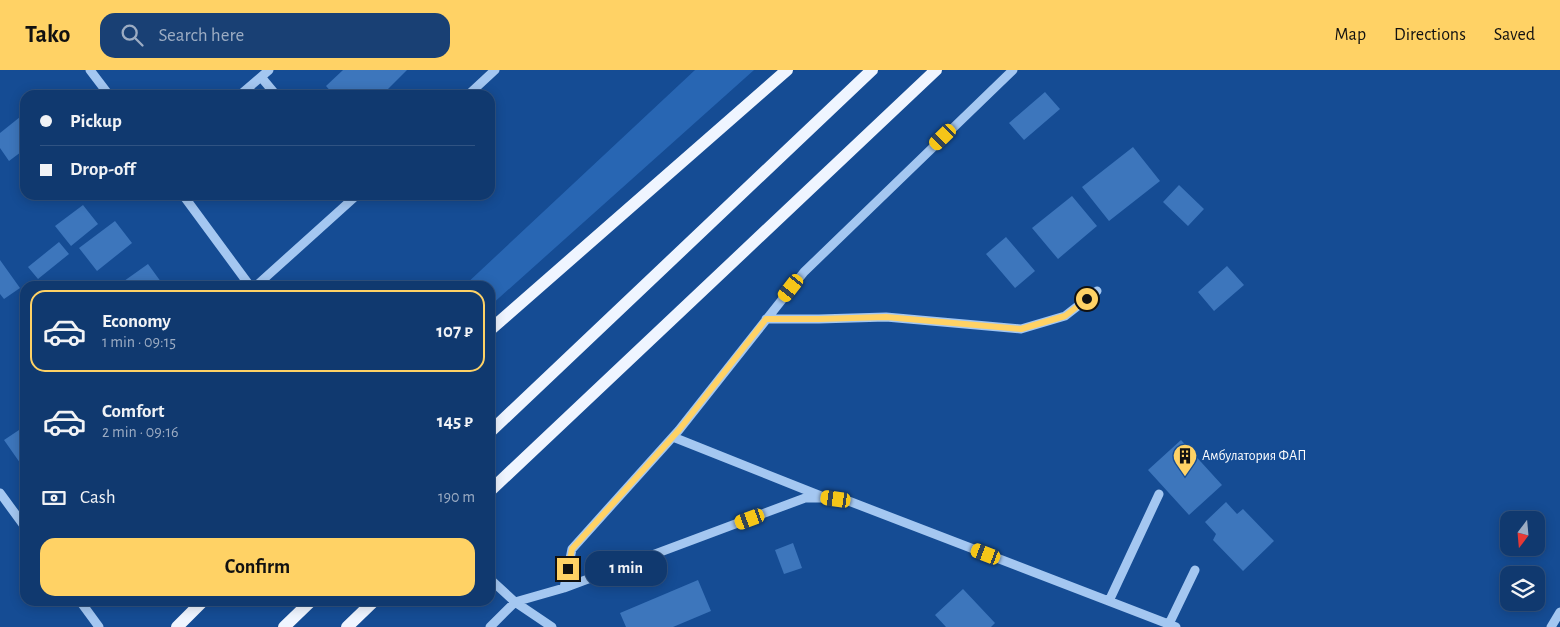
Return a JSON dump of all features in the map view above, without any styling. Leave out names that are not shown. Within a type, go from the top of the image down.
[{"type":"main road","points":[[495,326],[787,70]]},
{"type":"main road","points":[[495,427],[872,70]]},
{"type":"main road","points":[[495,486],[936,70]]},
{"type":"main road","points":[[177,627],[197,606]]},
{"type":"main road","points":[[284,627],[306,606]]},
{"type":"main road","points":[[347,627],[369,606]]},
{"type":"street","points":[[90,70],[105,90]]},
{"type":"street","points":[[246,90],[269,70]]},
{"type":"street","points":[[473,90],[495,70]]},
{"type":"street","points":[[564,588],[572,549],[673,437],[804,272],[1013,70]]},
{"type":"street","points":[[261,77],[272,90]]},
{"type":"street","points":[[187,200],[246,281]]},
{"type":"street","points":[[262,281],[351,200]]},
{"type":"street","points":[[766,319],[886,317],[1021,329],[1065,316],[1097,290]]},
{"type":"street","points":[[673,437],[826,498]]},
{"type":"street","points":[[0,493],[20,520]]},
{"type":"street","points":[[1109,601],[1159,494]]},
{"type":"street","points":[[490,627],[515,602],[564,588],[805,498],[846,500],[1173,626],[1195,570]]},
{"type":"street","points":[[495,584],[515,602],[552,627]]},
{"type":"street","points":[[84,606],[99,627]]},
{"type":"street","points":[[1551,627],[1560,612]]},
{"type":"shaded area","points":[[695,70],[754,70],[495,302],[495,281],[469,281]]},
{"type":"building","points":[[343,70],[407,70],[387,90],[330,90],[326,86]]},
{"type":"building","points":[[1045,92],[1060,109],[1024,140],[1009,123]]},
{"type":"building","points":[[20,117],[20,153],[9,161],[0,148],[0,133]]},
{"type":"building","points":[[1133,147],[1160,181],[1109,221],[1082,187]]},
{"type":"building","points":[[1179,185],[1204,209],[1188,226],[1163,202]]},
{"type":"building","points":[[1072,196],[1097,226],[1058,259],[1032,228]]},
{"type":"building","points":[[83,205],[98,224],[71,246],[55,226]]},
{"type":"building","points":[[115,221],[132,243],[97,271],[79,248]]},
{"type":"building","points":[[1006,237],[1035,271],[1015,288],[986,254]]},
{"type":"building","points":[[59,242],[69,254],[38,279],[28,267]]},
{"type":"building","points":[[0,260],[20,288],[4,299],[0,294]]},
{"type":"building","points":[[148,264],[160,281],[124,281]]},
{"type":"building","points":[[1227,266],[1244,285],[1214,311],[1198,292]]},
{"type":"building","points":[[20,429],[20,463],[4,440]]},
{"type":"building","name":"Амбулатория ФАП","points":[[1181,440],[1222,485],[1189,515],[1148,470]]},
{"type":"building","points":[[1226,502],[1237,514],[1243,509],[1274,541],[1243,571],[1213,540],[1216,534],[1205,522]]},
{"type":"building","points":[[793,543],[802,568],[784,574],[775,550]]},
{"type":"building","points":[[698,580],[711,611],[673,627],[626,627],[620,613]]},
{"type":"building","points":[[963,589],[995,623],[991,627],[946,627],[935,615]]},
{"type":"place","name":"Амбулатория ФАП","points":[[1185,477]]},
{"type":"route","points":[[568,569],[572,549],[679,430],[766,319],[886,317],[1021,329],[1065,316],[1087,299]]}]
